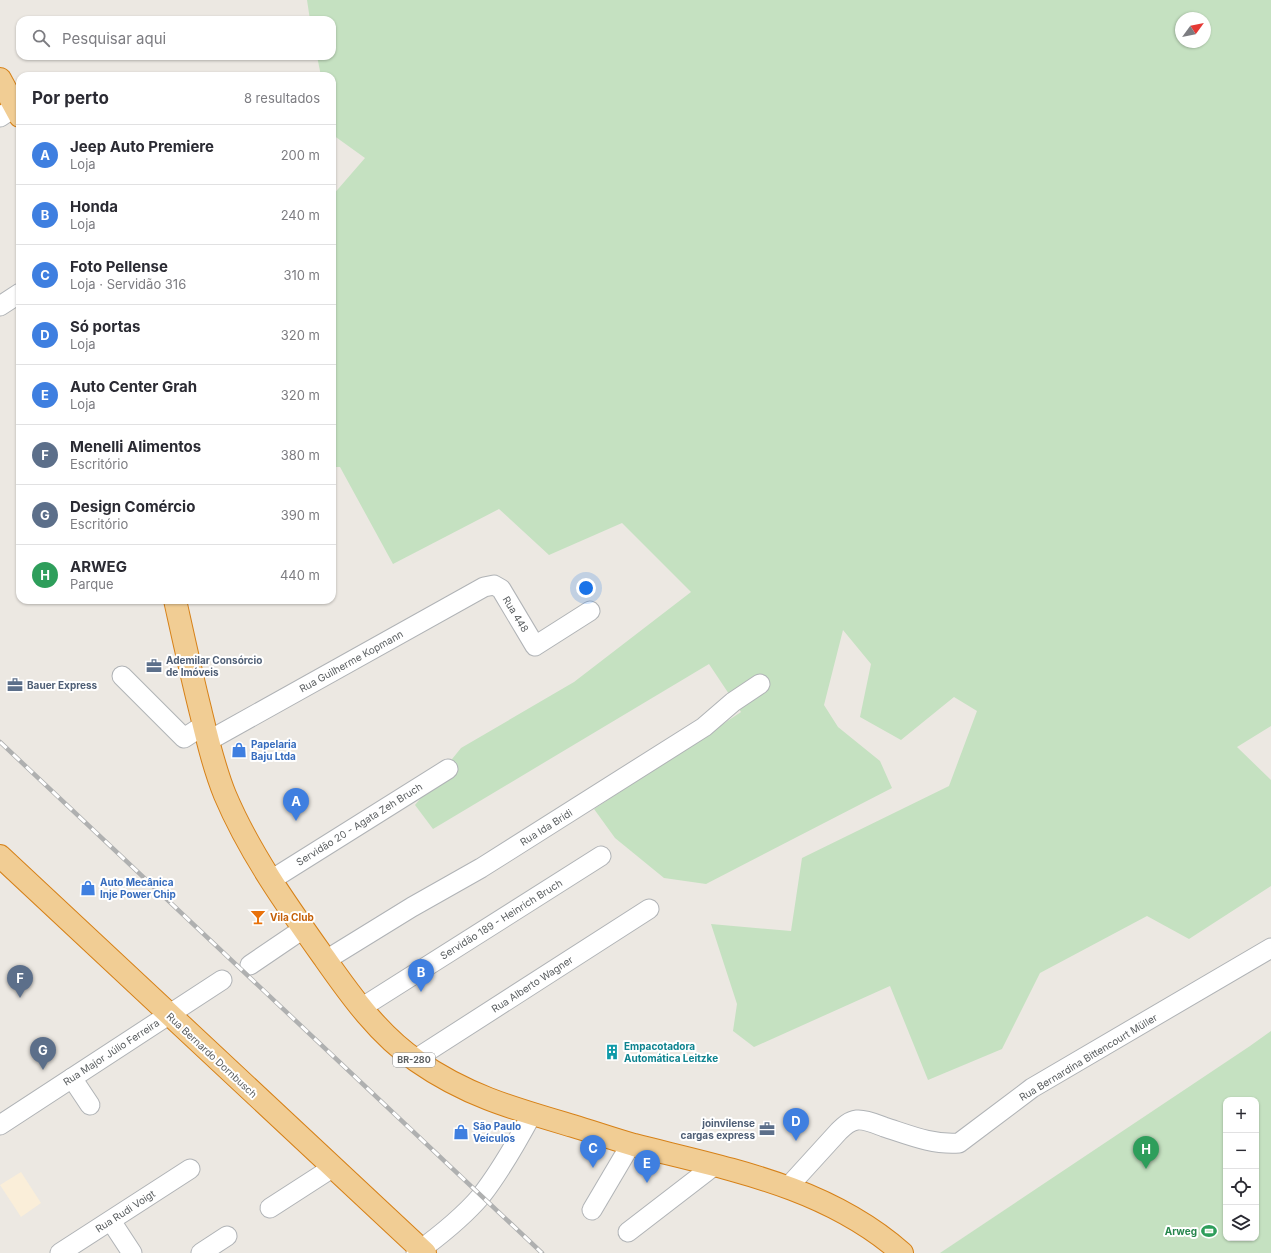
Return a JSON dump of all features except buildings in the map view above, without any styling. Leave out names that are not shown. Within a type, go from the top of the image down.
[{"type":"highway","points":[[0,79],[12,113]]},
{"type":"highway","name":"BR-280","points":[[176,604],[206,733],[226,796],[248,842],[303,929],[361,1008],[414,1060],[466,1090],[512,1109],[631,1144],[715,1165],[788,1187],[839,1209],[866,1225],[902,1253]]},
{"type":"highway","name":"Rua Bernardo Dornbusch","points":[[0,856],[420,1252]]},
{"type":"street","points":[[0,306],[16,296]]},
{"type":"street","name":"Rua 448","points":[[494,585],[501,589],[535,646],[590,611]]},
{"type":"street","name":"Rua Guilherme Kopmann","points":[[122,676],[184,738],[206,733],[484,587],[494,585]]},
{"type":"street","name":"Rua Ida Bridi","points":[[326,960],[412,907],[481,868],[698,731],[733,702],[760,684]]},
{"type":"street","name":"Servidão 20 - Agata Zeh Bruch","points":[[271,880],[448,769]]},
{"type":"street","name":"Servidão 189 - Heinrich Bruch","points":[[361,1008],[601,856]]},
{"type":"street","name":"Rua Alberto Wagner","points":[[414,1060],[649,909]]},
{"type":"street","points":[[250,965],[303,929]]},
{"type":"street","name":"Rua Bernardina Bittencourt Müller","points":[[788,1187],[839,1131],[847,1124],[857,1120],[868,1122],[929,1142],[944,1144],[959,1143],[1032,1088],[1271,948]]},
{"type":"street","name":"Rua Major Júlio Ferreira","points":[[0,1125],[222,980]]},
{"type":"street","points":[[72,1078],[90,1105]]},
{"type":"street","points":[[420,1252],[481,1195],[523,1132],[532,1114]]},
{"type":"street","points":[[592,1210],[631,1144]]},
{"type":"street","points":[[628,1232],[715,1165]]},
{"type":"street","points":[[270,1208],[332,1168]]},
{"type":"street","name":"Rua Rudi Voigt","points":[[60,1253],[190,1169]]},
{"type":"street","points":[[111,1221],[132,1253]]},
{"type":"street","points":[[201,1253],[226,1236]]},
{"type":"shaded area","points":[[21,1172],[41,1203],[21,1217],[0,1185]]},
{"type":"green space","points":[[307,0],[1271,0],[1271,726],[1237,747],[1271,780],[1271,886],[1189,939],[1147,916],[1040,973],[1002,1049],[928,1080],[890,986],[754,1047],[733,1031],[737,1004],[711,924],[791,931],[802,858],[949,786],[977,711],[954,697],[901,740],[860,717],[871,664],[843,630],[824,705],[838,727],[880,761],[892,788],[706,884],[664,878],[615,838],[594,809],[741,712],[709,664],[433,829],[415,805],[461,748],[574,682],[691,592],[622,523],[549,555],[499,509],[393,564],[340,467],[336,467],[336,191],[365,158],[336,137],[336,72],[320,72],[318,60],[336,60],[336,16],[309,16]]},
{"type":"green space","name":"Arweg","points":[[1271,1031],[1271,1253],[940,1253],[1250,1046]]},
{"type":"railway","points":[[0,742],[542,1253]]},
{"type":"place","name":"Ademilar Consórcio de Imóveis","points":[[154,666]]},
{"type":"place","name":"Bauer Express","points":[[15,685]]},
{"type":"place","name":"Papelaria Baju Ltda","points":[[239,750]]},
{"type":"place","name":"Jeep Auto Premiere","points":[[296,821]]},
{"type":"place","name":"Auto Mecânica Inje Power Chip","points":[[88,888]]},
{"type":"place","name":"Vila Club","points":[[258,917]]},
{"type":"place","name":"Honda","points":[[421,992]]},
{"type":"place","name":"Menelli Alimentos","points":[[20,998]]},
{"type":"place","name":"Empacotadora Automática Leitzke","points":[[612,1052]]},
{"type":"place","name":"Design Comércio","points":[[43,1070]]},
{"type":"place","name":"joinvilense cargas express","points":[[767,1129]]},
{"type":"place","name":"São Paulo Veículos","points":[[461,1132]]},
{"type":"place","name":"Só portas","points":[[796,1141]]},
{"type":"place","name":"Foto Pellense","points":[[593,1168]]},
{"type":"place","name":"ARWEG","points":[[1146,1169]]},
{"type":"place","name":"Auto Center Grah","points":[[647,1183]]},
{"type":"place","name":"Arweg","points":[[1209,1231]]}]
